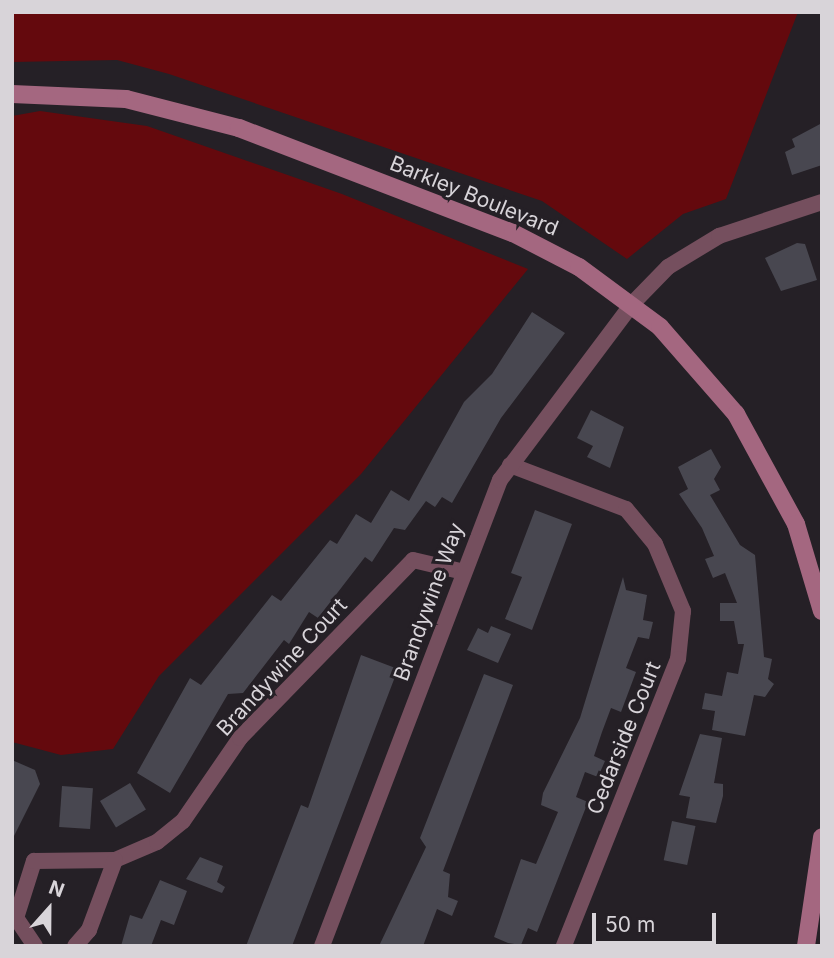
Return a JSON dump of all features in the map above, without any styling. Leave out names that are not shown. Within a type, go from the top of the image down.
[{"type":"main road","name":"Barkley Boulevard","points":[[12,94],[126,99],[239,128],[513,233],[632,304],[711,381],[757,444],[796,524],[822,611]]},
{"type":"main road","points":[[806,946],[822,836]]},
{"type":"street","name":"Brandywine Way","points":[[322,946],[490,498],[510,466],[632,304],[694,249],[822,202]]},
{"type":"street","name":"Cedarside Court","points":[[510,466],[626,509],[655,544],[682,611],[678,659],[564,946]]},
{"type":"street","name":"Brandywine Court","points":[[35,946],[16,918],[34,861],[115,860],[150,846],[184,821],[240,738],[413,560],[464,572]]},
{"type":"street","points":[[75,946],[89,930],[115,860]]},
{"type":"shaded area","points":[[12,12],[798,12],[726,199],[683,214],[627,259],[542,201],[169,74],[117,60],[12,62]]},
{"type":"shaded area","points":[[40,111],[147,126],[342,194],[528,269],[361,474],[159,676],[113,749],[61,755],[12,742],[12,116]]},
{"type":"building","points":[[822,123],[822,165],[792,175],[785,152],[795,147],[792,139]]},
{"type":"building","points":[[797,243],[805,244],[817,280],[781,291],[765,258]]},
{"type":"building","points":[[532,312],[565,333],[501,418],[452,503],[442,497],[435,507],[426,501],[405,530],[394,528],[372,562],[365,557],[318,618],[309,612],[289,644],[284,640],[243,693],[228,694],[170,793],[137,773],[190,678],[201,685],[272,595],[281,601],[330,540],[337,544],[356,514],[371,523],[391,490],[409,501],[464,402],[492,374]]},
{"type":"building","points":[[591,410],[624,427],[610,468],[587,457],[593,446],[577,438]]},
{"type":"building","points":[[711,449],[721,467],[714,479],[720,490],[710,495],[740,545],[755,555],[764,657],[772,659],[768,679],[774,684],[765,697],[754,695],[745,736],[712,730],[715,711],[702,709],[705,693],[722,696],[727,672],[738,674],[744,644],[738,644],[734,621],[720,621],[720,603],[737,603],[725,573],[713,578],[705,559],[714,556],[702,528],[679,494],[688,489],[678,467]]},
{"type":"building","points":[[535,510],[572,524],[532,630],[505,619],[522,577],[511,573]]},
{"type":"building","points":[[623,577],[626,590],[647,595],[643,620],[653,622],[649,639],[638,637],[626,668],[636,672],[621,712],[611,708],[602,732],[594,756],[605,761],[598,777],[585,772],[576,797],[588,802],[537,932],[528,928],[521,945],[508,943],[494,937],[521,859],[536,864],[558,812],[541,805],[543,793],[580,718]]},
{"type":"building","points":[[491,626],[511,634],[498,663],[467,650],[478,628],[488,633]]},
{"type":"building","points":[[361,655],[398,669],[292,946],[246,946],[301,805],[308,808]]},
{"type":"building","points":[[484,674],[513,685],[443,871],[450,874],[448,897],[458,901],[452,916],[437,909],[423,946],[379,946],[426,847],[420,838]]},
{"type":"building","points":[[700,734],[722,738],[714,783],[723,784],[723,796],[716,823],[686,818],[690,797],[679,795]]},
{"type":"building","points":[[12,760],[35,770],[40,784],[12,840]]},
{"type":"building","points":[[130,783],[146,810],[116,828],[100,801]]},
{"type":"building","points":[[62,786],[93,788],[90,829],[59,827]]},
{"type":"building","points":[[672,821],[695,826],[687,865],[664,860]]},
{"type":"building","points":[[200,857],[223,866],[217,882],[225,887],[222,893],[186,879]]},
{"type":"building","points":[[160,880],[187,891],[174,925],[161,920],[151,946],[121,946],[130,915],[142,919]]}]
